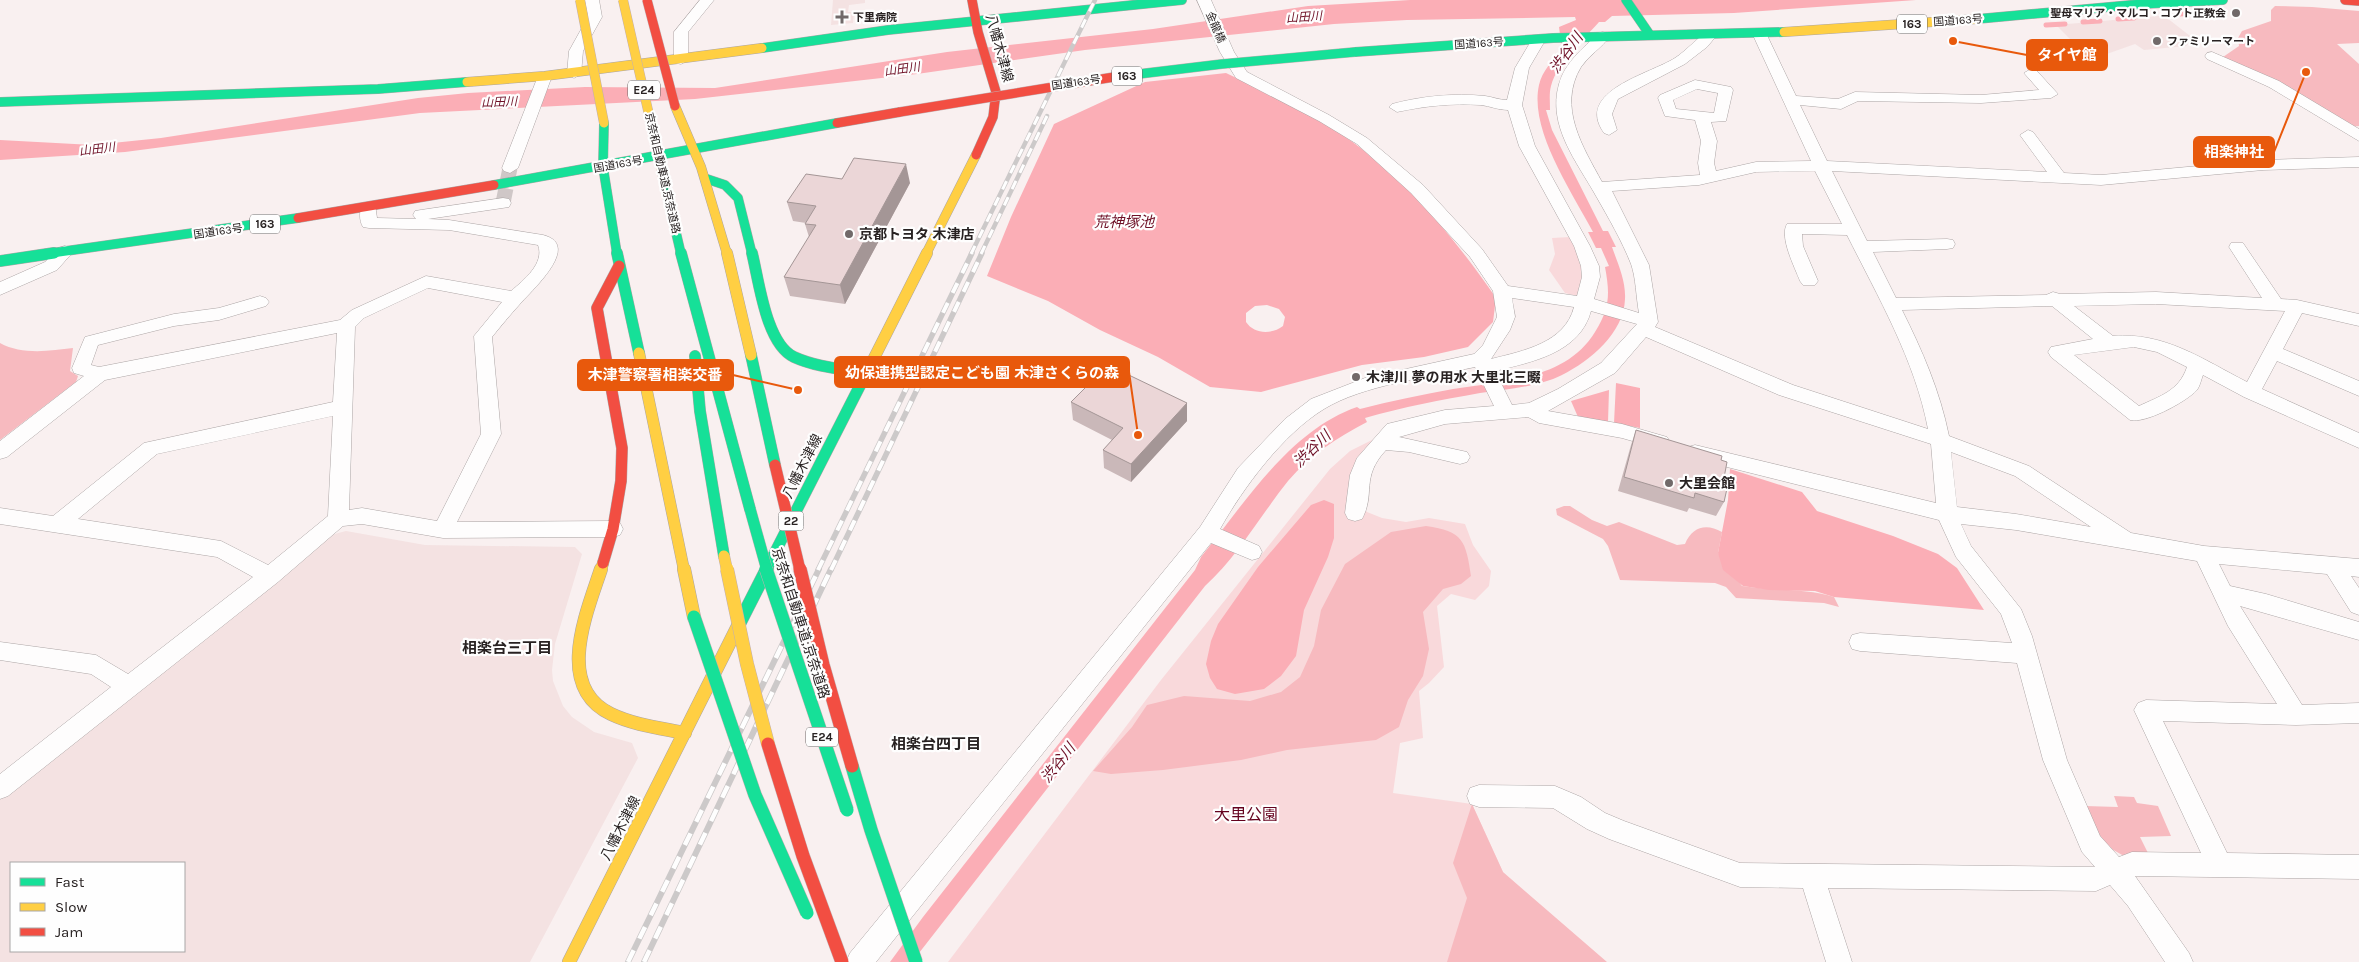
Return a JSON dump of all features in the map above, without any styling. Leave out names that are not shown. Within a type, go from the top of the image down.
[{"type":"main road","points":[[580,0],[604,130],[603,167],[618,266],[644,377],[694,617],[755,795],[810,921]]},
{"type":"main road","name":"京奈和自動車道;京奈道路","points":[[623,0],[689,288],[773,593],[852,822]]},
{"type":"main road","points":[[647,0],[675,106],[696,150],[706,177],[740,300],[775,465],[823,666],[871,830],[916,962]]},
{"type":"main road","name":"八幡木津線","points":[[569,962],[985,137],[996,102],[992,75],[977,26],[972,0]]},
{"type":"main road","points":[[0,102],[378,89],[544,80],[574,74],[888,30],[977,26],[1182,0]]},
{"type":"main road","points":[[1626,0],[1650,36]]},
{"type":"main road","name":"国道163号","points":[[667,156],[900,112],[1082,81],[1222,64],[1546,38],[1759,33],[1979,19],[2142,4],[2223,0]]},
{"type":"main road","points":[[2345,0],[2359,1]]},
{"type":"main road","name":"国道163号","points":[[0,261],[369,216],[530,180],[619,164],[636,158],[652,146],[668,127],[675,106]]},
{"type":"main road","points":[[604,130],[619,149],[636,158],[685,163],[706,177],[722,183],[733,190],[738,198],[768,318],[776,340],[792,356],[815,364],[866,373]]},
{"type":"main road","points":[[530,180],[574,164],[590,154],[604,130]]},
{"type":"main road","points":[[706,177],[709,166],[721,154],[752,140]]},
{"type":"main road","points":[[636,158],[667,156]]},
{"type":"main road","points":[[629,173],[667,156]]},
{"type":"main road","points":[[542,178],[564,178],[584,182]]},
{"type":"main road","points":[[608,200],[619,182]]},
{"type":"main road","points":[[595,187],[608,200]]},
{"type":"main road","points":[[618,266],[597,308],[622,448],[621,481],[613,530],[580,638],[577,664],[586,691],[603,710],[632,721],[685,733]]},
{"type":"main road","name":"京奈和自動車道;京奈道路","points":[[689,288],[700,411],[724,556],[746,663],[798,843],[842,962]]},
{"type":"main road","points":[[884,915],[894,943]]},
{"type":"street","points":[[574,74],[576,51],[595,17],[592,0]]},
{"type":"street","points":[[682,60],[679,39],[681,32],[707,0]]},
{"type":"street","name":"金龍橋","points":[[1205,1],[1227,52],[1242,75],[1324,118],[1362,141],[1417,190],[1476,253],[1502,291]]},
{"type":"street","points":[[1759,33],[1821,166],[1891,304],[1933,404],[1940,440],[1947,514],[1963,551],[2010,609],[2026,654],[2056,760],[2091,844],[2136,897],[2180,962]]},
{"type":"street","points":[[1609,130],[1604,116],[1606,105],[1610,98],[1617,92],[1688,57],[1701,47],[1711,34]]},
{"type":"street","points":[[1355,513],[1360,475],[1367,458],[1394,429],[1416,422],[1504,407],[1532,410],[1565,394],[1608,368],[1643,323],[1640,265],[1602,191],[1596,185],[1568,134],[1562,104],[1565,84],[1575,66],[1601,36]]},
{"type":"street","points":[[858,962],[1207,533],[1224,503],[1245,473],[1292,424],[1318,404],[1365,385],[1484,366],[1538,354],[1562,340],[1579,324],[1590,304],[1590,266],[1527,146],[1514,105],[1522,68],[1546,38]]},
{"type":"street","points":[[2212,56],[2274,84],[2359,136]]},
{"type":"street","points":[[1790,100],[1841,104],[1855,96],[1981,99],[2051,94],[2031,74]]},
{"type":"street","points":[[510,168],[544,80]]},
{"type":"street","points":[[1397,107],[1442,100],[1486,101],[1495,105],[1514,105]]},
{"type":"street","points":[[1702,117],[1709,141],[1706,163],[1709,178]]},
{"type":"street","points":[[2028,134],[2059,178]]},
{"type":"street","points":[[1602,191],[1607,186],[1666,183],[1709,178],[1756,167],[1821,166],[2102,180],[2234,167],[2359,162]]},
{"type":"street","points":[[369,216],[503,203]]},
{"type":"street","points":[[369,216],[449,225],[543,240],[548,243],[548,260],[543,269],[515,298],[483,336],[491,434],[443,530]]},
{"type":"street","points":[[1810,281],[1795,246],[1793,228],[1858,238],[1948,244]]},
{"type":"street","points":[[2237,247],[2275,304]]},
{"type":"street","points":[[0,289],[51,266],[65,252]]},
{"type":"street","points":[[0,452],[100,374],[346,325],[358,314],[426,282],[515,298]]},
{"type":"street","points":[[1484,366],[1506,317],[1502,291],[1590,304],[1643,323],[1707,358],[1786,390],[1940,440],[2022,471],[2128,542]]},
{"type":"street","points":[[1891,304],[2053,298],[2156,298],[2297,306],[2359,320]]},
{"type":"street","points":[[2053,298],[2109,343]]},
{"type":"street","points":[[100,374],[81,368],[91,340],[174,320],[219,314],[260,302]]},
{"type":"street","points":[[2251,392],[2274,353],[2297,306]]},
{"type":"street","points":[[338,519],[346,325]]},
{"type":"street","points":[[2197,366],[2190,385],[2171,399],[2136,415],[2057,352],[2109,343],[2134,341],[2161,346],[2251,392],[2359,441]]},
{"type":"street","points":[[2274,353],[2359,389]]},
{"type":"street","points":[[1484,366],[1504,407]]},
{"type":"street","points":[[59,524],[151,448],[343,407]]},
{"type":"street","points":[[1532,410],[1539,416],[1622,432],[1722,459],[1947,514],[2016,522],[2204,554],[2359,568]]},
{"type":"street","points":[[1383,442],[1409,445],[1460,456]]},
{"type":"street","points":[[0,516],[221,549],[270,576]]},
{"type":"street","points":[[0,788],[270,576],[338,519],[362,516],[443,530],[613,530]]},
{"type":"street","points":[[1207,533],[1252,552]]},
{"type":"street","points":[[2204,554],[2236,620],[2296,715]]},
{"type":"street","points":[[2334,567],[2359,606]]},
{"type":"street","points":[[2222,593],[2266,603],[2359,631]]},
{"type":"street","points":[[1860,642],[2026,654]]},
{"type":"street","points":[[0,651],[96,666],[128,686]]},
{"type":"street","points":[[2219,863],[2146,710],[2296,715],[2359,713]]},
{"type":"street","points":[[1479,796],[1555,797],[1572,805],[1596,821],[1618,831],[1740,875],[2096,879],[2114,869],[2132,864],[2219,863],[2359,867]]},
{"type":"street","points":[[1812,876],[1839,962]]},
{"type":"shaded area","name":"下里病院","points":[[833,0],[865,0],[865,3],[849,5],[848,12],[854,12],[853,23],[831,25]]},
{"type":"shaded area","points":[[2275,6],[2359,11],[2359,43],[2337,44],[2359,64],[2359,126],[2350,127],[2281,87],[2223,57],[2239,46],[2238,38],[2242,31],[2271,21],[2271,10]]},
{"type":"shaded area","points":[[2159,16],[2167,18],[2194,39],[2186,46],[2144,50],[2135,44],[2104,55],[2086,55],[2056,25]]},
{"type":"shaded area","points":[[0,343],[26,351],[73,348],[70,371],[78,376],[76,382],[0,440]]},
{"type":"shaded area","points":[[1570,506],[1592,520],[1607,526],[1619,522],[1677,545],[1685,544],[1691,534],[1700,528],[1716,529],[1722,532],[1718,553],[1742,586],[1823,594],[1834,597],[1839,607],[1824,603],[1736,598],[1726,587],[1715,583],[1620,580],[1608,546],[1603,539],[1557,515],[1556,509]]},
{"type":"shaded area","points":[[1426,526],[1448,531],[1460,540],[1467,554],[1471,576],[1461,584],[1443,589],[1423,612],[1429,649],[1423,676],[1408,700],[1399,727],[1376,740],[1287,750],[1241,760],[1163,770],[1111,774],[1093,771],[1132,727],[1147,705],[1184,696],[1250,701],[1281,692],[1300,677],[1314,646],[1321,610],[1345,564],[1391,532]]},
{"type":"shaded area","points":[[346,531],[425,545],[575,547],[582,554],[555,644],[552,670],[553,681],[563,706],[572,717],[594,732],[632,743],[638,758],[530,962],[0,962],[0,797],[331,535]]},
{"type":"shaded area","points":[[2114,796],[2134,797],[2137,803],[2158,806],[2171,836],[2140,837],[2150,857],[2124,856],[2101,843],[2085,806],[2118,807]]},
{"type":"shaded area","points":[[1472,804],[1503,872],[1607,962],[1447,962],[1467,898],[1453,863]]},
{"type":"green space","points":[[1570,237],[1583,263],[1585,298],[1565,293],[1549,270],[1555,254],[1552,238]]},
{"type":"green space","name":"大里公園","points":[[1376,438],[1353,489],[1367,512],[1382,518],[1406,522],[1429,518],[1465,524],[1473,545],[1491,571],[1489,586],[1475,600],[1451,594],[1437,606],[1444,667],[1419,691],[1423,738],[1400,743],[1393,793],[1472,804],[1503,872],[1448,962],[948,962],[1161,680],[1330,469],[1350,451]]},
{"type":"water","points":[[1410,0],[1916,0],[1734,13],[1612,16],[1605,22],[1599,22],[1559,68],[1550,89],[1550,110],[1546,110],[1552,130],[1603,231],[1608,231],[1616,247],[1612,247],[1623,279],[1625,299],[1619,323],[1612,334],[1584,362],[1553,379],[1522,387],[1422,404],[1365,418],[1367,422],[1345,434],[1305,463],[1288,481],[1228,562],[1205,586],[912,962],[890,962],[923,917],[1195,570],[1201,557],[1234,514],[1270,471],[1290,451],[1310,433],[1333,418],[1357,407],[1360,409],[1441,391],[1512,380],[1550,369],[1567,360],[1583,348],[1595,332],[1604,316],[1608,301],[1605,267],[1609,266],[1601,248],[1596,248],[1588,232],[1593,232],[1554,160],[1540,121],[1538,103],[1539,85],[1543,75],[1562,50],[1559,27],[1576,20],[1575,17],[1407,20],[1334,24],[1085,50],[917,74],[695,99],[420,113],[125,152],[0,160],[0,140],[93,145],[161,138],[418,98],[468,93],[585,87],[715,88],[947,52],[1153,29],[1308,6]]},
{"type":"water","name":"荒神塚池","points":[[1226,73],[1296,107],[1346,137],[1382,165],[1400,182],[1467,257],[1496,298],[1493,322],[1468,347],[1424,357],[1362,365],[1261,392],[1210,387],[1158,357],[1100,330],[1048,301],[987,276],[1011,217],[1054,124],[1145,82]],"holes":[[[1267,305],[1279,309],[1285,317],[1283,326],[1273,331],[1258,331],[1246,322],[1246,313],[1255,306]]]},
{"type":"water","points":[[1616,383],[1640,388],[1640,428],[1614,423]]},
{"type":"water","points":[[1609,390],[1608,422],[1578,417],[1571,401]]},
{"type":"water","points":[[1730,469],[1802,492],[1817,511],[1893,536],[1938,554],[1957,568],[1984,610],[1834,597],[1815,591],[1769,590],[1743,586],[1723,570],[1718,553],[1728,500]]},
{"type":"water","points":[[1324,500],[1334,504],[1334,538],[1328,557],[1304,610],[1296,656],[1281,676],[1264,689],[1235,694],[1217,689],[1210,678],[1206,664],[1211,641],[1218,624],[1258,567],[1311,505]]},
{"type":"building","name":"京都トヨタ 木津店","points":[[854,158],[906,164],[840,285],[784,277],[816,225],[805,224],[816,206],[787,202],[806,174],[842,179]]},
{"type":"building","points":[[1108,365],[1187,403],[1131,464],[1103,450],[1123,428],[1071,402]]},
{"type":"building","name":"大里会館","points":[[1636,430],[1722,456],[1721,460],[1727,462],[1723,483],[1728,484],[1724,502],[1695,493],[1694,498],[1624,477]]},
{"type":"waterway","points":[[2179,14],[2196,13]]},
{"type":"waterway","points":[[2118,19],[2134,18]]},
{"type":"waterway","points":[[2083,22],[2100,21]]},
{"type":"waterway","points":[[2046,25],[2065,24]]},
{"type":"tunnel","points":[[503,203],[510,168]]},
{"type":"railway","points":[[971,254],[1095,0]]},
{"type":"railway","points":[[981,254],[1047,116]]},
{"type":"railway","points":[[818,570],[972,253]]},
{"type":"railway","points":[[831,570],[982,253]]},
{"type":"railway","points":[[628,962],[819,569]]},
{"type":"railway","points":[[644,962],[831,569]]},
{"type":"traffic: fast","points":[[762,48],[888,30],[1182,0]]},
{"type":"traffic: fast","points":[[1626,0],[1650,35]]},
{"type":"traffic: fast","points":[[1977,19],[2142,4],[2223,0]]},
{"type":"traffic: fast","points":[[1355,52],[1553,38],[1784,32]]},
{"type":"traffic: fast","points":[[1114,77],[1222,64],[1355,52]]},
{"type":"traffic: fast","points":[[0,102],[378,89],[467,82]]},
{"type":"traffic: fast","points":[[604,123],[603,167],[619,266],[639,353]]},
{"type":"traffic: fast","points":[[494,185],[837,123]]},
{"type":"traffic: fast","points":[[707,179],[725,185],[738,198],[768,318],[776,340],[792,356],[815,364],[865,373]]},
{"type":"traffic: fast","points":[[664,181],[689,287],[750,509]]},
{"type":"traffic: fast","points":[[0,261],[298,218]]},
{"type":"traffic: fast","points":[[751,355],[775,465]]},
{"type":"traffic: fast","points":[[695,356],[700,411],[724,556]]},
{"type":"traffic: fast","points":[[738,626],[871,364]]},
{"type":"traffic: fast","points":[[750,509],[773,593],[847,810]]},
{"type":"traffic: fast","points":[[694,617],[755,795],[807,913]]},
{"type":"traffic: fast","points":[[852,766],[871,830],[916,962]]},
{"type":"traffic: slow","points":[[580,0],[604,123]]},
{"type":"traffic: slow","points":[[623,0],[664,181]]},
{"type":"traffic: slow","points":[[1784,32],[1977,19]]},
{"type":"traffic: slow","points":[[467,82],[545,76],[762,48]]},
{"type":"traffic: slow","points":[[675,106],[701,167],[711,198],[751,355]]},
{"type":"traffic: slow","points":[[871,364],[976,155]]},
{"type":"traffic: slow","points":[[639,353],[694,617]]},
{"type":"traffic: slow","points":[[724,556],[747,664],[768,744]]},
{"type":"traffic: slow","points":[[603,563],[580,640],[578,660],[581,679],[589,696],[611,715],[685,733]]},
{"type":"traffic: slow","points":[[569,962],[738,626]]},
{"type":"traffic: jam","points":[[647,0],[675,106]]},
{"type":"traffic: jam","points":[[972,0],[978,32],[996,92],[993,117],[976,155]]},
{"type":"traffic: jam","points":[[2345,0],[2359,1]]},
{"type":"traffic: jam","points":[[900,112],[1114,77]]},
{"type":"traffic: jam","points":[[837,123],[900,112]]},
{"type":"traffic: jam","points":[[298,218],[494,185]]},
{"type":"traffic: jam","points":[[603,563],[613,529],[621,481],[622,448],[597,308],[619,266]]},
{"type":"traffic: jam","points":[[775,465],[823,665],[852,766]]},
{"type":"traffic: jam","points":[[768,744],[803,856],[842,962]]},
{"type":"place","name":"聖母マリア・マルコ・コプト正教会","points":[[2236,13]]},
{"type":"place","name":"下里病院","points":[[842,17]]},
{"type":"place","name":"タイヤ館","points":[[1953,41]]},
{"type":"place","name":"ファミリーマート","points":[[2157,41]]},
{"type":"place","name":"相楽神社","points":[[2306,72]]},
{"type":"place","name":"京都トヨタ 木津店","points":[[849,234]]},
{"type":"place","name":"木津川 夢の用水 大里北三畷","points":[[1356,377]]},
{"type":"place","name":"木津警察署相楽交番","points":[[798,390]]},
{"type":"place","name":"幼保連携型認定こども園 木津さくらの森","points":[[1138,435]]},
{"type":"place","name":"大里会館","points":[[1669,483]]},
{"type":"district","name":"相楽台三丁目","points":[[507,648]]},
{"type":"district","name":"相楽台四丁目","points":[[936,744]]},
{"type":"water label","name":"山田川","points":[[1304,17]]},
{"type":"water label","name":"渋谷川","points":[[1566,53]]},
{"type":"water label","name":"山田川","points":[[902,69]]},
{"type":"water label","name":"山田川","points":[[499,102]]},
{"type":"water label","name":"山田川","points":[[97,149]]},
{"type":"water label","name":"渋谷川","points":[[1312,449]]},
{"type":"water label","name":"渋谷川","points":[[1058,763]]}]
